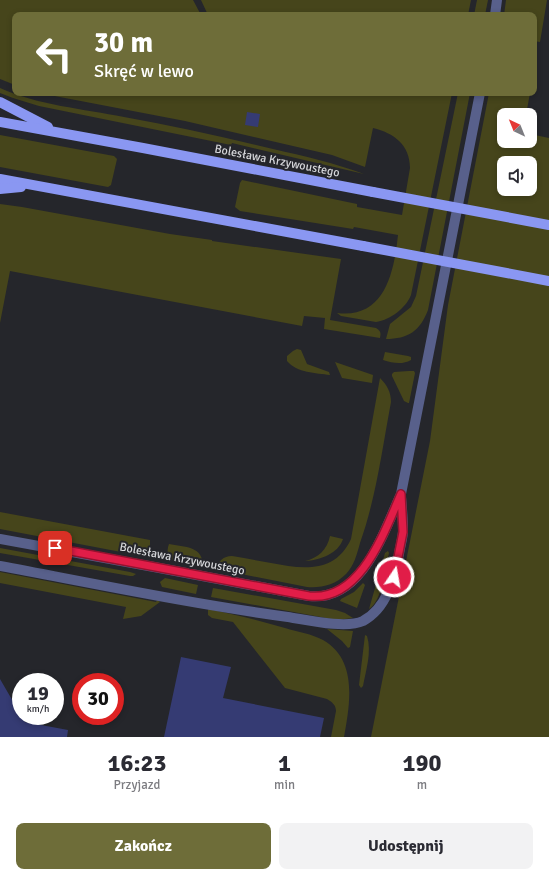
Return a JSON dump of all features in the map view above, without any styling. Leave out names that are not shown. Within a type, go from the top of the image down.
[{"type":"main road","points":[[0,102],[59,133]]},
{"type":"main road","name":"Bolesława Krzywoustego","points":[[0,122],[549,225]]},
{"type":"main road","points":[[0,179],[549,281]]},
{"type":"main road","points":[[0,189],[20,187],[43,188]]},
{"type":"street","points":[[496,12],[498,0]]},
{"type":"street","points":[[0,566],[257,613],[347,625],[362,621],[379,607],[388,592],[394,577],[403,532],[401,494],[479,96]]},
{"type":"street","name":"Bolesława Krzywoustego","points":[[0,539],[316,597],[335,593],[341,590],[354,579],[364,567],[374,553],[401,494]]},
{"type":"shaded area","points":[[0,0],[193,0],[199,12],[12,12],[12,84],[0,79]]},
{"type":"shaded area","points":[[201,0],[471,0],[469,12],[207,12]]},
{"type":"shaded area","points":[[477,0],[488,0],[486,12],[475,12]]},
{"type":"shaded area","points":[[506,0],[547,0],[540,42],[537,42],[537,12],[504,12]]},
{"type":"shaded area","points":[[0,88],[12,93],[12,96],[20,96],[45,103],[143,120],[217,136],[319,160],[364,174],[232,143],[231,145],[39,106],[0,93]]},
{"type":"shaded area","points":[[55,96],[451,96],[409,300],[397,313],[387,319],[376,322],[341,316],[337,313],[353,313],[366,309],[376,301],[390,278],[394,264],[398,235],[354,227],[353,229],[240,211],[235,207],[242,180],[357,204],[357,207],[402,215],[410,168],[407,153],[404,147],[394,137],[381,130],[373,128],[365,167],[332,155],[185,121]]},
{"type":"shaded area","points":[[457,96],[469,96],[428,310],[421,323],[412,332],[394,339],[386,339],[390,324],[411,307],[416,296]]},
{"type":"shaded area","points":[[488,96],[529,96],[527,108],[497,108],[497,148],[537,148],[537,135],[549,138],[549,737],[371,737],[430,441],[448,305]]},
{"type":"shaded area","points":[[0,135],[114,156],[117,159],[111,185],[108,187],[0,167]]},
{"type":"shaded area","points":[[0,204],[212,241],[341,259],[330,320],[376,328],[380,332],[380,338],[324,329],[325,318],[304,316],[302,326],[10,271],[0,323]]},
{"type":"shaded area","points":[[297,349],[301,350],[307,364],[329,372],[330,375],[307,372],[291,365],[287,361],[287,356]]},
{"type":"shaded area","points":[[385,352],[408,356],[411,357],[411,360],[404,363],[397,363],[383,360]]},
{"type":"shaded area","points":[[335,362],[373,375],[372,383],[342,378]]},
{"type":"shaded area","points":[[414,371],[415,373],[408,403],[404,401],[392,374],[394,372]]},
{"type":"shaded area","points":[[380,378],[388,389],[391,402],[378,474],[366,526],[353,564],[349,571],[342,578],[333,583],[323,586],[307,587],[216,569],[222,560],[226,557],[232,556],[294,567],[317,566],[327,564],[344,550],[351,539]]},
{"type":"shaded area","points":[[0,512],[150,540],[150,546],[146,552],[137,555],[0,529]]},
{"type":"shaded area","points":[[330,536],[343,539],[337,549],[322,558],[305,561],[314,558],[321,553],[327,545]]},
{"type":"shaded area","points":[[169,544],[187,547],[197,551],[202,560],[202,567],[175,562],[168,554]]},
{"type":"shaded area","points":[[0,548],[136,574],[130,576],[0,553]]},
{"type":"shaded area","points":[[388,551],[389,553],[383,584],[377,599],[369,609],[385,553]]},
{"type":"shaded area","points":[[0,572],[156,602],[157,600],[160,602],[141,616],[123,619],[126,607],[0,583]]},
{"type":"shaded area","points":[[165,578],[198,585],[196,594],[162,587],[160,582]]},
{"type":"shaded area","points":[[363,583],[365,585],[357,608],[340,601],[354,592]]},
{"type":"shaded area","points":[[213,588],[336,610],[353,618],[337,620],[211,597]]},
{"type":"shaded area","points":[[208,609],[310,635],[323,640],[334,649],[342,659],[347,671],[349,684],[348,711],[344,737],[331,737],[336,711],[332,703],[327,699],[285,688],[233,622],[212,618],[208,615]]},
{"type":"shaded area","points":[[327,629],[353,631],[350,647],[348,648]]},
{"type":"shaded area","points":[[365,635],[367,636],[369,655],[363,686],[361,688],[359,685]]},
{"type":"building","points":[[247,112],[260,114],[258,127],[245,125]]},
{"type":"building","points":[[181,657],[231,667],[223,698],[324,718],[320,737],[164,737]]},
{"type":"building","points":[[0,679],[12,700],[12,725],[41,725],[68,730],[67,737],[0,737]]},
{"type":"route","points":[[55,548],[309,596],[322,597],[335,593],[348,585],[364,567],[374,553],[401,494],[403,532],[394,577]]}]
